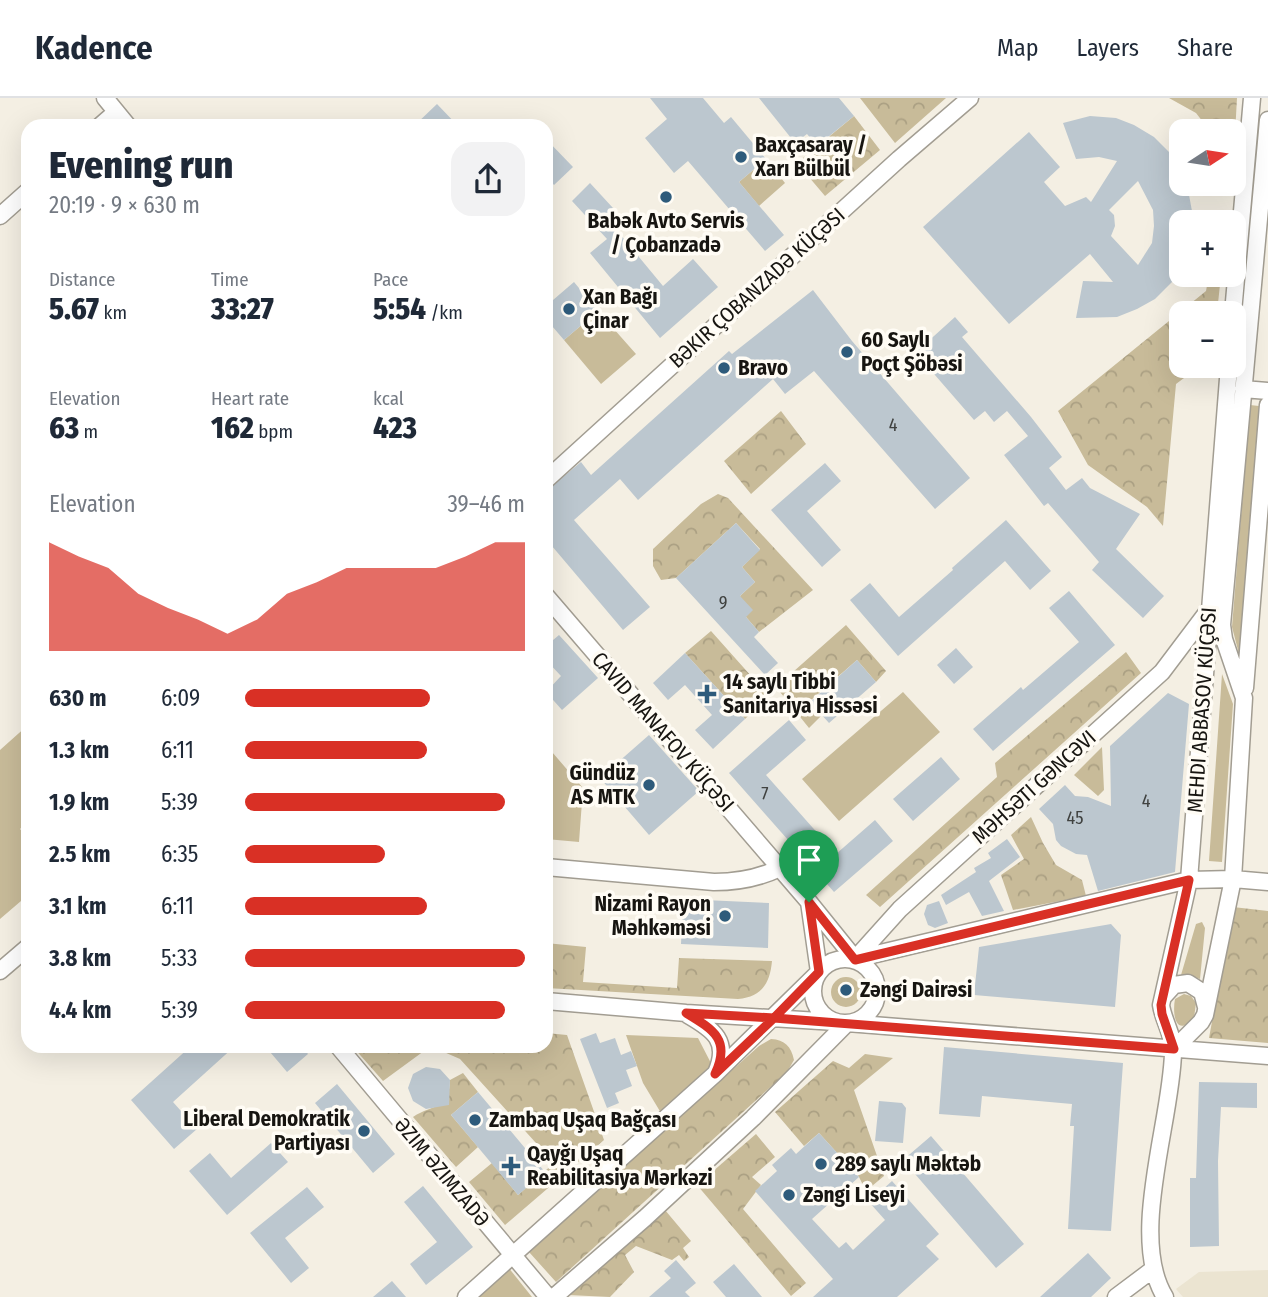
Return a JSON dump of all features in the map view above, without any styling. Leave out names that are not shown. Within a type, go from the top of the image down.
[{"type":"street","points":[[105,98],[122,119]]},
{"type":"street","name":"BƏKIR ÇOBANZADƏ KÜÇƏSI","points":[[553,474],[899,159],[970,98]]},
{"type":"street","points":[[1234,301],[1250,98]]},
{"type":"street","points":[[108,119],[116,112]]},
{"type":"street","name":"MEHDI ABBASOV KÜÇƏSI","points":[[1244,698],[1224,639],[1222,625],[1268,120]]},
{"type":"street","points":[[0,216],[21,197]]},
{"type":"street","name":"MEHDI ABBASOV KÜÇƏSI","points":[[1152,1270],[1153,1198],[1174,1049],[1162,1014],[1163,996],[1189,880],[1228,378]]},
{"type":"street","points":[[1243,389],[1268,391]]},
{"type":"street","name":"MEHDI ABBASOV KÜÇƏSI","points":[[1174,1049],[1201,1022],[1233,878],[1244,698],[1268,405]]},
{"type":"street","name":"CAVID MANAFOV KÜÇƏSI","points":[[553,604],[809,902],[855,960]]},
{"type":"street","name":"MƏHSƏTI GƏNCƏVI","points":[[855,960],[900,909],[1162,671],[1208,611]]},
{"type":"street","points":[[553,868],[714,882],[735,882],[780,868]]},
{"type":"street","points":[[466,1297],[715,1074],[819,972],[835,960],[855,960],[1189,880],[1233,878],[1268,882]]},
{"type":"street","points":[[809,902],[819,972],[814,981],[815,1002],[820,1010],[841,1023]]},
{"type":"street","points":[[0,971],[21,954]]},
{"type":"street","points":[[554,1297],[645,1218],[753,1118],[841,1023],[865,1016],[872,1009],[877,1000],[876,980],[871,971],[855,960]]},
{"type":"street","points":[[1163,996],[1174,985],[1188,983],[1202,992],[1206,1007]]},
{"type":"street","points":[[553,1002],[1268,1056]]},
{"type":"street","points":[[686,1013],[716,1034],[722,1055],[715,1074]]},
{"type":"street","name":"ƏZIM ƏZIMZADƏ","points":[[344,1053],[548,1297]]},
{"type":"street","points":[[1116,1297],[1152,1270],[1165,1297]]},
{"type":"shaded area","points":[[1268,1270],[1268,1297],[1183,1297],[1176,1289],[1199,1272]]},
{"type":"green space","points":[[860,98],[946,98],[895,143]]},
{"type":"green space","points":[[1169,98],[1237,98],[1236,119],[1201,119],[1196,113]]},
{"type":"green space","points":[[854,116],[880,150],[825,196],[797,163]]},
{"type":"green space","points":[[766,159],[785,183],[759,206],[739,182]]},
{"type":"green space","points":[[1207,287],[1220,287],[1218,301],[1194,301],[1206,291]]},
{"type":"green space","points":[[598,311],[636,354],[601,384],[564,340]]},
{"type":"green space","points":[[1169,321],[1169,378],[1184,378],[1176,384],[1163,526],[1147,507],[1088,465],[1058,411]]},
{"type":"green space","points":[[1250,405],[1259,406],[1239,654],[1232,627]]},
{"type":"green space","points":[[781,411],[806,444],[751,494],[724,461]]},
{"type":"green space","points":[[718,494],[728,498],[813,590],[759,632],[746,617],[740,596],[755,582],[742,567],[760,549],[736,523],[676,578],[661,580],[653,566],[653,549],[701,504]]},
{"type":"green space","points":[[846,625],[886,671],[876,682],[857,660],[810,701],[822,715],[809,728],[776,687]]},
{"type":"green space","points":[[711,631],[769,696],[745,719],[685,653]]},
{"type":"green space","points":[[1126,652],[1141,673],[880,907],[866,895],[997,777],[995,763]]},
{"type":"green space","points":[[1222,674],[1233,704],[1222,862],[1209,861]]},
{"type":"green space","points":[[903,692],[940,732],[839,821],[802,779]]},
{"type":"green space","points":[[21,731],[21,901],[0,919],[0,750]]},
{"type":"green space","points":[[1102,747],[1104,790],[1098,796],[1074,775]]},
{"type":"green space","points":[[553,753],[583,788],[579,842],[553,840]]},
{"type":"green space","points":[[1031,817],[1056,865],[1082,880],[1086,896],[1013,910],[1001,875],[1024,859],[1011,835]]},
{"type":"green space","points":[[1233,907],[1268,911],[1268,1043],[1209,1038]]},
{"type":"green space","points":[[1202,922],[1205,928],[1200,979],[1187,974],[1181,975],[1196,924]]},
{"type":"green space","points":[[553,944],[586,947],[583,982],[677,988],[679,958],[772,961],[767,982],[759,992],[738,999],[553,988]]},
{"type":"green space","name":"Zəngi Dairəsi","points":[[846,977],[857,981],[861,992],[857,1003],[846,1007],[835,1003],[831,992],[835,981]]},
{"type":"green space","points":[[1184,994],[1191,996],[1196,1003],[1194,1018],[1183,1026],[1177,1022],[1174,1005],[1175,999]]},
{"type":"green space","points":[[553,1034],[567,1035],[604,1140],[505,1225],[469,1182],[492,1163],[518,1195],[554,1163],[460,1059],[446,1053],[553,1053]]},
{"type":"green space","points":[[626,1035],[698,1038],[713,1067],[661,1113],[643,1083]]},
{"type":"green space","points":[[771,1039],[784,1042],[791,1051],[794,1060],[787,1072],[556,1282],[529,1252],[759,1046]]},
{"type":"green space","points":[[358,1053],[421,1053],[383,1081]]},
{"type":"green space","points":[[865,1054],[893,1058],[854,1090],[884,1176],[866,1191],[859,1177],[819,1133],[804,1146],[775,1112],[833,1061],[849,1068]]},
{"type":"green space","points":[[463,1073],[478,1092],[451,1115],[478,1147],[456,1167],[413,1117],[443,1102],[447,1097],[450,1080]]},
{"type":"green space","points":[[756,1134],[775,1157],[752,1177],[761,1185],[743,1209],[806,1283],[791,1296],[697,1185]]},
{"type":"green space","points":[[665,1210],[691,1241],[683,1248],[689,1257],[684,1261],[679,1255],[672,1260],[636,1246],[625,1255],[634,1272],[610,1297],[568,1295]]},
{"type":"green space","points":[[508,1267],[532,1297],[474,1297]]},
{"type":"building","points":[[650,98],[703,98],[724,123],[731,117],[766,159],[739,182],[784,235],[765,251],[688,161],[674,173],[645,138],[667,119]]},
{"type":"building","points":[[759,98],[839,98],[854,116],[817,146],[807,134],[795,143]]},
{"type":"building","points":[[437,104],[451,119],[421,119]]},
{"type":"building","points":[[1090,116],[1116,118],[1134,125],[1154,137],[1169,152],[1169,196],[1189,196],[1192,210],[1169,210],[1169,285],[1155,299],[1117,317],[1076,318],[1083,281],[1113,282],[1090,254],[1009,324],[923,227],[1029,132],[1060,167],[1044,182],[1065,206],[1086,197],[1091,202],[1117,161],[1099,157],[1076,159],[1063,123]],"holes":[[[1138,181],[1153,210],[1152,243],[1138,265],[1111,236],[1115,226],[1114,215],[1109,210]]]},
{"type":"building","points":[[553,146],[573,167],[553,184]]},
{"type":"building","points":[[590,183],[613,208],[605,216],[663,286],[693,259],[718,287],[660,338],[590,253],[607,239],[572,201]]},
{"type":"building","points":[[574,282],[598,311],[564,340],[553,327],[553,300]]},
{"type":"building","points":[[813,290],[852,341],[970,478],[935,509],[814,371],[785,394],[773,379],[638,500],[620,479],[574,520],[650,607],[623,630],[553,547],[553,485],[581,462],[591,475],[729,351],[732,354]]},
{"type":"building","points":[[955,317],[968,332],[962,337],[1062,457],[1049,468],[1066,490],[1082,478],[1090,488],[1140,514],[1116,549],[1164,596],[1143,618],[1092,570],[1099,562],[1048,503],[1044,506],[1004,455],[1028,436],[1007,411],[994,422],[985,411],[974,420],[928,367],[926,369],[913,355]]},
{"type":"building","points":[[825,463],[841,481],[807,511],[841,550],[822,567],[771,510]]},
{"type":"building","points":[[1006,520],[1051,571],[1030,590],[1005,561],[898,656],[850,600],[870,583],[899,617]]},
{"type":"building","points":[[736,523],[760,550],[742,567],[755,582],[740,596],[753,610],[746,617],[759,632],[754,637],[778,663],[765,675],[676,578]]},
{"type":"building","points":[[1069,591],[1115,645],[993,751],[973,729],[1079,642],[1049,608]]},
{"type":"building","points":[[559,635],[598,678],[562,710],[553,700],[553,685],[561,676],[553,667],[553,640]]},
{"type":"building","points":[[956,648],[973,667],[954,684],[937,665]]},
{"type":"building","points":[[685,653],[745,719],[713,749],[695,730],[712,715],[685,685],[668,700],[653,683]]},
{"type":"building","points":[[857,660],[876,682],[829,723],[810,702]]},
{"type":"building","points":[[1168,693],[1189,704],[1175,872],[1098,891],[1087,855],[1076,854],[1061,846],[1056,840],[1053,824],[1039,809],[1065,785],[1075,796],[1088,797],[1111,806],[1110,746]]},
{"type":"building","points":[[789,720],[806,740],[766,775],[836,854],[875,820],[893,841],[834,892],[729,773]]},
{"type":"building","name":"Gündüz AS MTK","points":[[649,735],[699,791],[649,835],[600,778]]},
{"type":"building","points":[[941,757],[960,779],[913,821],[893,799]]},
{"type":"building","points":[[1007,839],[1020,857],[989,881],[1004,911],[982,916],[969,892],[946,905],[941,895],[976,872],[974,868],[991,858],[988,853]]},
{"type":"building","name":"Nizami Rayon Məhkəməsi","points":[[683,899],[769,903],[768,948],[681,944]]},
{"type":"building","points":[[939,901],[948,923],[935,928],[928,925],[924,914],[927,905]]},
{"type":"building","points":[[1111,924],[1121,935],[1115,1007],[974,995],[979,947]]},
{"type":"building","points":[[596,1033],[600,1043],[615,1038],[621,1055],[631,1051],[637,1066],[626,1070],[632,1086],[615,1093],[619,1103],[607,1108],[580,1039]]},
{"type":"building","points":[[944,1047],[1123,1063],[1111,1231],[1068,1229],[1074,1126],[1070,1126],[1072,1104],[982,1096],[980,1117],[939,1114]]},
{"type":"building","points":[[183,1053],[227,1053],[173,1102],[197,1129],[174,1149],[131,1100]]},
{"type":"building","points":[[271,1053],[307,1053],[308,1054],[287,1072]]},
{"type":"building","points":[[426,1067],[440,1069],[450,1080],[449,1105],[426,1109],[413,1101],[408,1088],[413,1074]]},
{"type":"building","points":[[1199,1082],[1257,1083],[1257,1108],[1221,1107],[1218,1161],[1219,1246],[1190,1247],[1190,1178],[1196,1178]]},
{"type":"building","points":[[337,1084],[395,1154],[373,1173],[315,1103]]},
{"type":"building","points":[[478,1092],[545,1172],[518,1195],[451,1115]]},
{"type":"building","points":[[879,1101],[902,1103],[906,1108],[903,1143],[875,1141]]},
{"type":"building","points":[[819,1133],[859,1177],[812,1219],[839,1248],[846,1242],[853,1250],[885,1220],[869,1202],[892,1181],[939,1234],[926,1246],[939,1259],[897,1297],[813,1297],[833,1279],[755,1191],[777,1171],[772,1165],[791,1148],[796,1154]]},
{"type":"building","points":[[931,1136],[1024,1244],[996,1268],[903,1160]]},
{"type":"building","points":[[271,1143],[288,1162],[227,1215],[189,1171],[210,1153],[231,1178]]},
{"type":"building","points":[[423,1186],[473,1247],[426,1285],[410,1264],[437,1242],[404,1202]]},
{"type":"building","points":[[307,1187],[324,1207],[285,1238],[309,1268],[291,1283],[250,1233]]},
{"type":"building","points":[[1088,1253],[1111,1278],[1091,1297],[1040,1297]]},
{"type":"building","points":[[676,1260],[696,1283],[685,1292],[690,1297],[649,1297],[671,1278],[664,1271]]},
{"type":"building","points":[[734,1264],[762,1297],[726,1297],[713,1282]]},
{"type":"building","points":[[392,1281],[406,1297],[373,1297]]},
{"type":"place","name":"Baxçasaray / Xarı Bülbül","points":[[741,157]]},
{"type":"place","name":"Babək Avto Servis / Çobanzadə","points":[[666,197]]},
{"type":"place","name":"Xan Bağı Çinar","points":[[569,309]]},
{"type":"place","name":"60 Saylı Poçt Şöbəsi","points":[[847,352]]},
{"type":"place","name":"Bravo","points":[[724,368]]},
{"type":"place","name":"14 saylı Tibbi Sanitariya Hissəsi","points":[[707,694]]},
{"type":"place","name":"Gündüz AS MTK","points":[[649,785]]},
{"type":"place","name":"Nizami Rayon Məhkəməsi","points":[[725,916]]},
{"type":"place","name":"Zəngi Dairəsi","points":[[846,990]]},
{"type":"place","name":"Zambaq Uşaq Bağçası","points":[[475,1120]]},
{"type":"place","name":"Liberal Demokratik Partiyası","points":[[364,1131]]},
{"type":"place","name":"289 saylı Məktəb","points":[[821,1164]]},
{"type":"place","name":"Qayğı Uşaq Reabilitasiya Mərkəzi","points":[[511,1166]]},
{"type":"place","name":"Zəngi Liseyi","points":[[789,1195]]},
{"type":"route","points":[[809,902],[819,972],[774,1018],[686,1013],[716,1034],[722,1055],[715,1074],[774,1018],[1174,1049],[1161,1005],[1189,880],[855,960],[809,902]]}]
